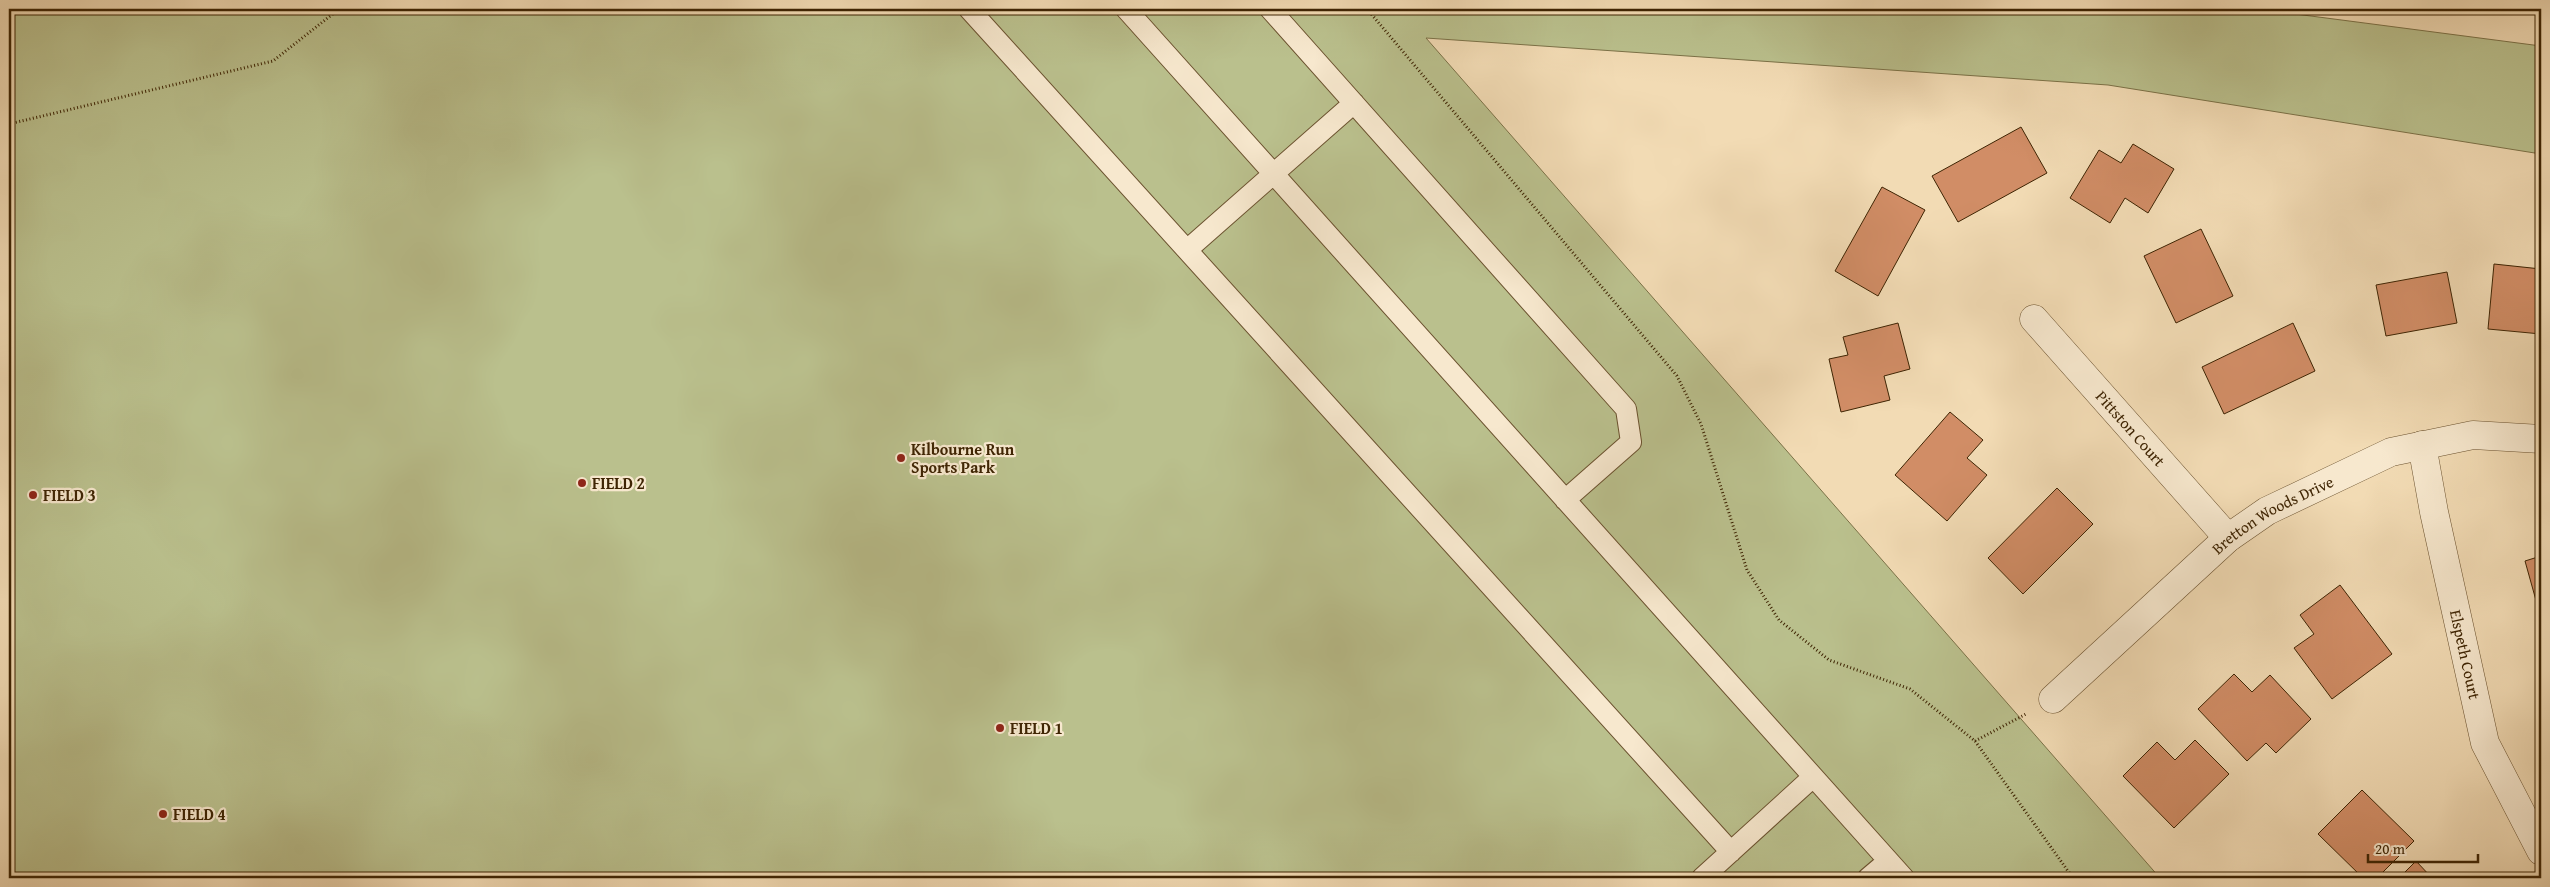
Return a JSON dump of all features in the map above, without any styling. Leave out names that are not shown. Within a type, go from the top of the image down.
[{"type":"street","name":"Pittston Court","points":[[2034,318],[2228,538]]},
{"type":"street","name":"Bretton Woods Drive","points":[[2053,699],[2228,538],[2267,511],[2382,456],[2422,445],[2473,435],[2541,439]]},
{"type":"street","name":"Elspeth Court","points":[[2422,445],[2434,512],[2485,742],[2541,851]]},
{"type":"lane","points":[[969,9],[1731,852]]},
{"type":"lane","points":[[1126,9],[1904,878]]},
{"type":"lane","points":[[1270,9],[1626,409],[1631,442],[1565,500]]},
{"type":"lane","points":[[1187,250],[1354,103]]},
{"type":"lane","points":[[1702,878],[1813,777]]},
{"type":"lane","points":[[1868,878],[1888,861]]},
{"type":"path","points":[[9,124],[273,61],[339,9]]},
{"type":"path","points":[[1367,9],[1677,376],[1701,424],[1747,570],[1779,620],[1829,660],[1910,689],[1975,741],[2073,878]]},
{"type":"path","points":[[1975,741],[2053,699]]},
{"type":"green space","name":"Kilbourne Run Sports Park","points":[[9,9],[2257,9],[2541,46],[2541,154],[2108,85],[1426,38],[2160,878],[9,878]]},
{"type":"building","points":[[2021,127],[2047,173],[1958,222],[1932,176]]},
{"type":"building","points":[[2133,144],[2174,169],[2148,213],[2125,198],[2110,223],[2070,198],[2099,150],[2121,163]]},
{"type":"building","points":[[1882,187],[1925,210],[1878,296],[1835,271]]},
{"type":"building","points":[[2201,229],[2233,296],[2176,323],[2144,256]]},
{"type":"building","points":[[2494,264],[2541,269],[2539,292],[2541,292],[2541,334],[2488,329]]},
{"type":"building","points":[[2447,272],[2457,323],[2386,336],[2376,285]]},
{"type":"building","points":[[1898,323],[1910,369],[1884,376],[1890,400],[1841,412],[1829,359],[1848,355],[1843,337]]},
{"type":"building","points":[[2293,323],[2315,371],[2224,414],[2202,367]]},
{"type":"building","points":[[1950,412],[1983,440],[1967,458],[1987,475],[1947,521],[1895,475]]},
{"type":"building","points":[[2057,488],[2093,524],[2023,594],[1988,558]]},
{"type":"building","points":[[2541,556],[2541,603],[2537,604],[2525,561]]},
{"type":"building","points":[[2340,585],[2392,654],[2332,699],[2294,648],[2314,634],[2300,615]]},
{"type":"building","points":[[2234,674],[2252,692],[2270,675],[2311,719],[2276,753],[2266,743],[2247,761],[2198,709]]},
{"type":"building","points":[[2195,740],[2229,774],[2174,828],[2123,776],[2157,742],[2175,760]]},
{"type":"building","points":[[2362,790],[2414,841],[2377,878],[2363,878],[2318,834]]},
{"type":"building","points":[[2416,861],[2432,878],[2399,878]]},
{"type":"place","name":"Kilbourne Run Sports Park","points":[[901,458]]},
{"type":"place","name":"FIELD 2","points":[[582,483]]},
{"type":"place","name":"FIELD 3","points":[[33,495]]},
{"type":"place","name":"FIELD 1","points":[[1000,728]]},
{"type":"place","name":"FIELD 4","points":[[163,814]]}]
